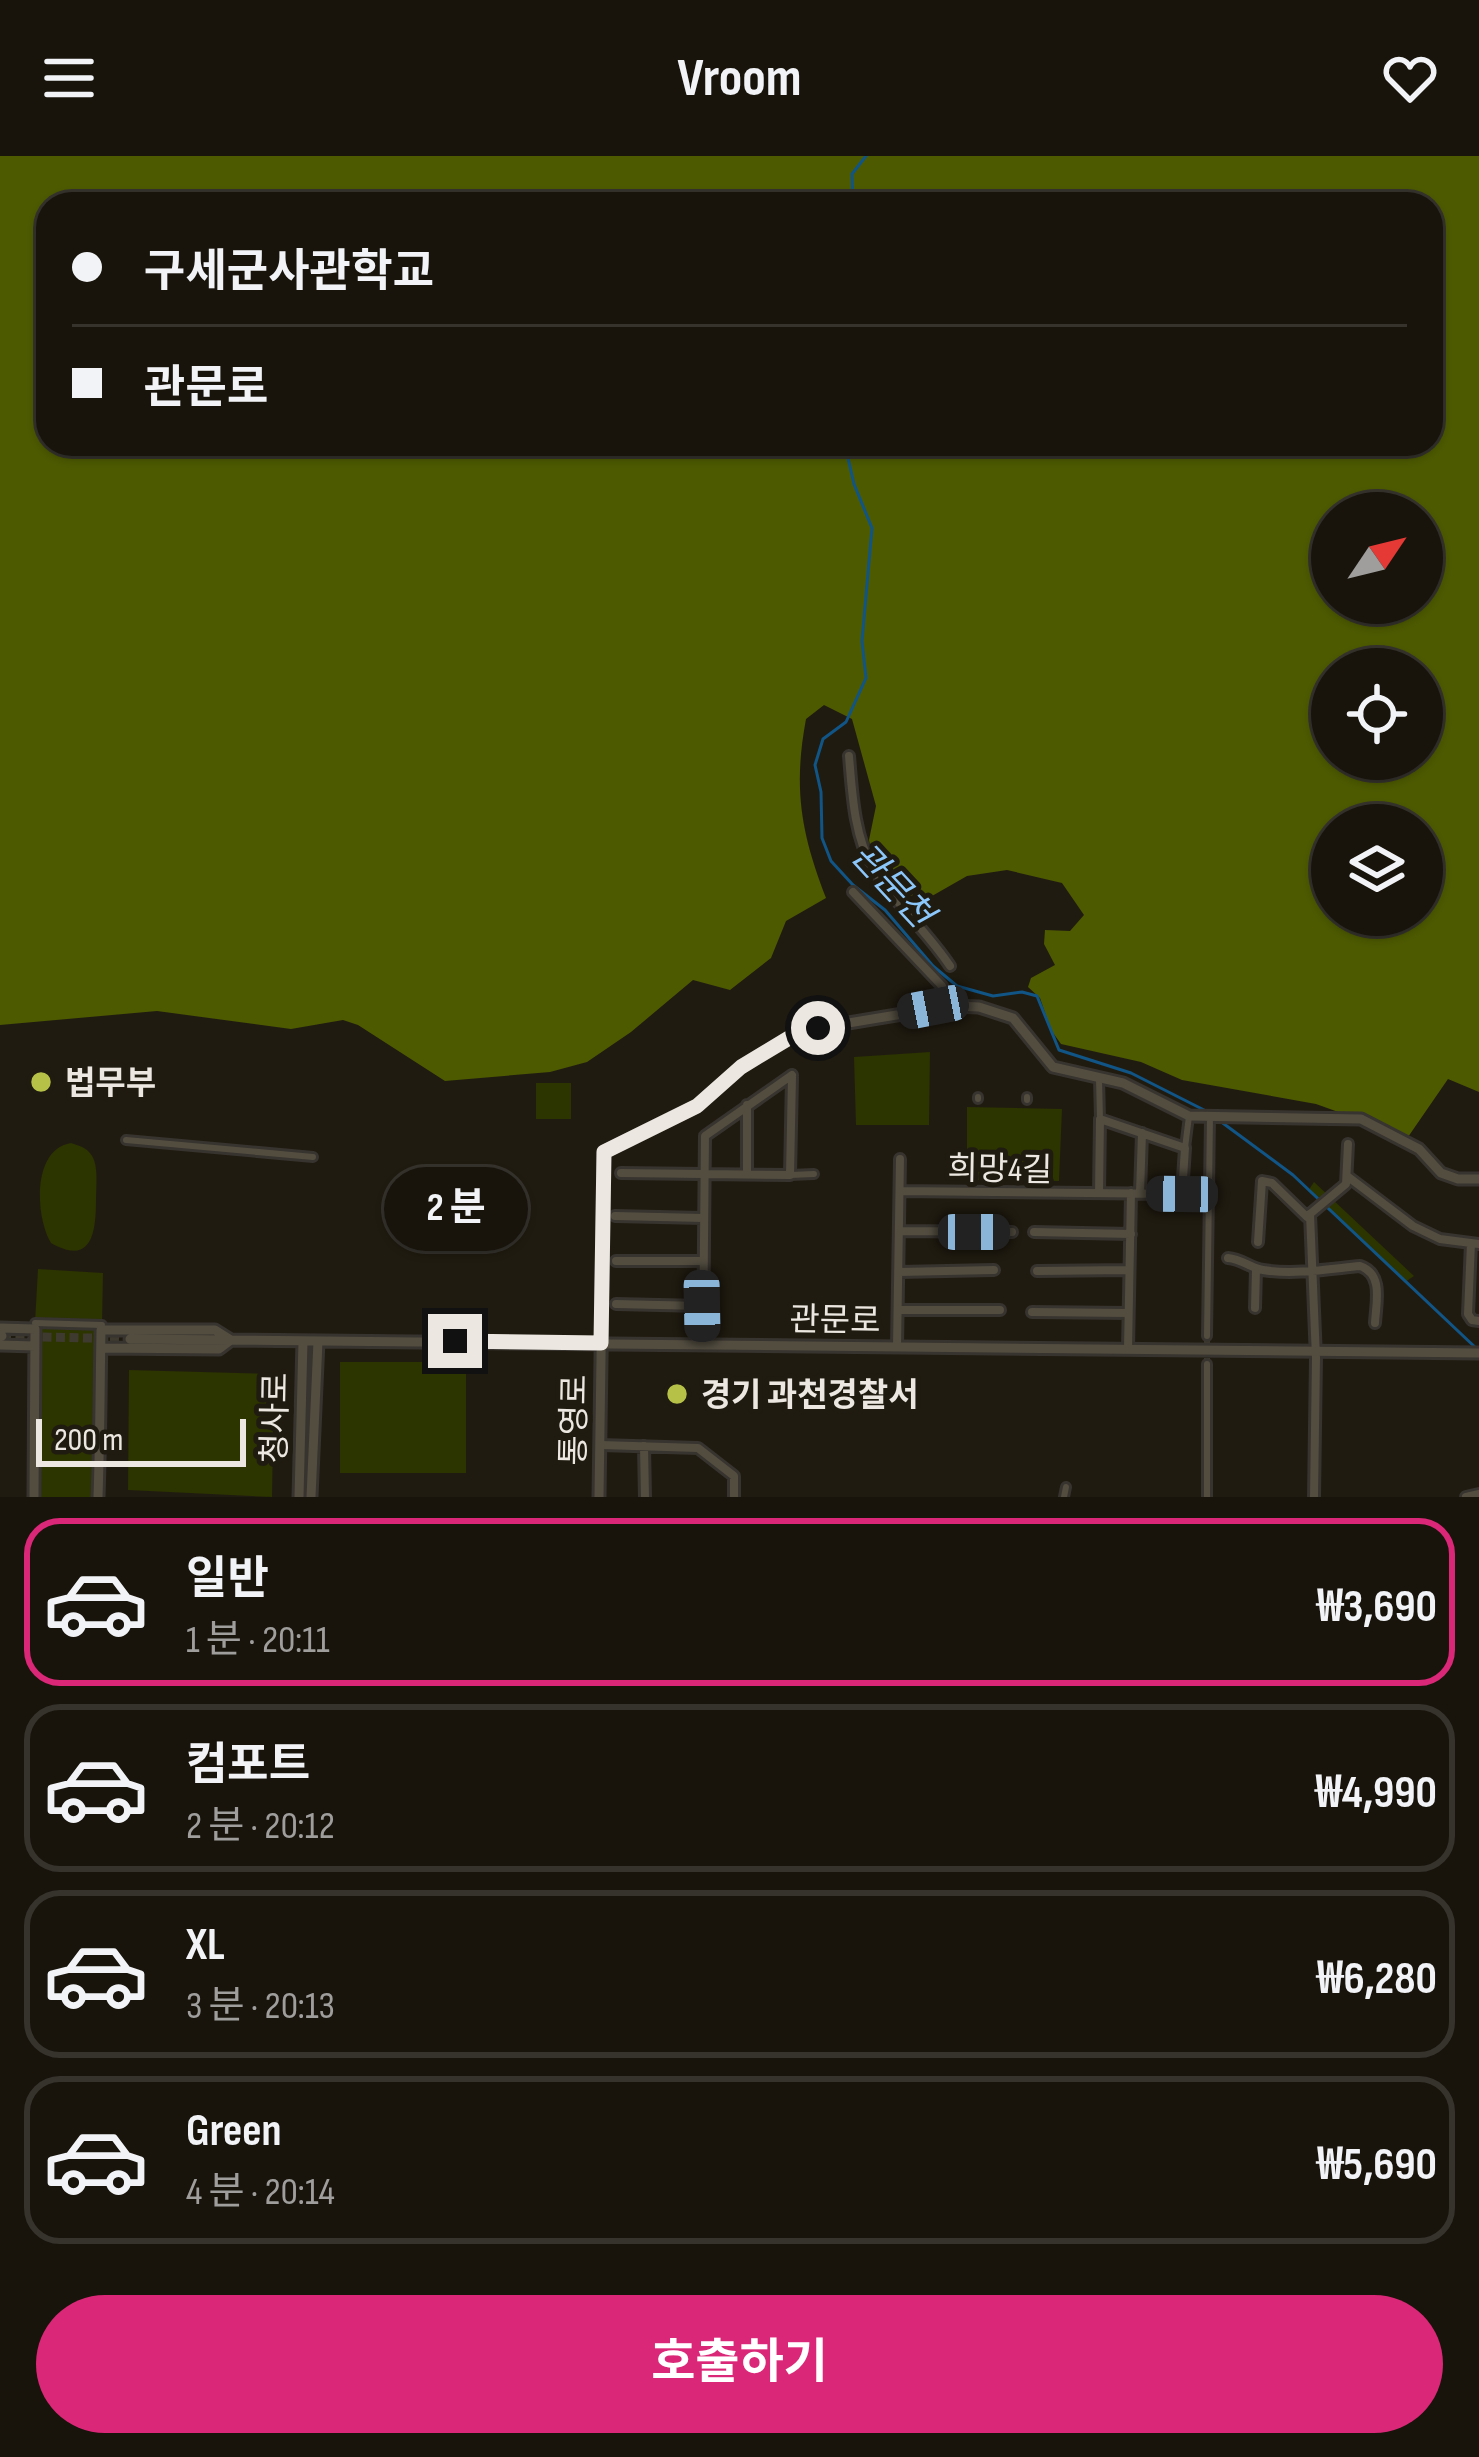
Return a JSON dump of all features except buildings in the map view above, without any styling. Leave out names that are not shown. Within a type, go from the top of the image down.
[{"type":"street","points":[[849,756],[858,825],[871,866],[950,966]]},
{"type":"street","points":[[853,892],[942,986],[947,1006],[998,1011],[1013,1018],[1053,1067],[1099,1075],[1147,1092],[1189,1116],[1361,1119],[1419,1149],[1441,1174],[1479,1179]]},
{"type":"street","name":"통영로","points":[[599,1497],[604,1152],[697,1106],[741,1067],[789,1038],[818,1028],[947,1006]]},
{"type":"street","points":[[703,1344],[705,1136],[792,1075],[790,1174]]},
{"type":"street","points":[[1099,1075],[1100,1119],[1185,1148]]},
{"type":"street","points":[[747,1174],[748,1105]]},
{"type":"street","points":[[1182,1194],[1189,1116]]},
{"type":"street","points":[[1208,1336],[1211,1117]]},
{"type":"street","name":"희망4길","points":[[1099,1193],[1100,1119]]},
{"type":"street","points":[[1128,1349],[1131,1234],[1142,1133]]},
{"type":"street","points":[[126,1140],[313,1157]]},
{"type":"street","points":[[1258,1242],[1262,1181],[1272,1183],[1307,1217],[1346,1184],[1348,1144]]},
{"type":"street","points":[[897,1347],[900,1159]]},
{"type":"street","points":[[621,1173],[814,1174]]},
{"type":"street","points":[[1347,1176],[1413,1226],[1440,1239],[1475,1243],[1468,1314],[1479,1321]]},
{"type":"street","name":"희망4길","points":[[900,1191],[1210,1194]]},
{"type":"street","points":[[1310,1214],[1314,1497]]},
{"type":"street","points":[[615,1216],[704,1218]]},
{"type":"street","points":[[899,1232],[1012,1232]]},
{"type":"street","points":[[1034,1232],[1131,1234]]},
{"type":"street","points":[[1209,1257],[1241,1259],[1256,1269],[1360,1266],[1376,1279],[1376,1323]]},
{"type":"street","points":[[616,1261],[703,1262]]},
{"type":"street","points":[[1256,1269],[1256,1308]]},
{"type":"street","points":[[898,1272],[994,1270]]},
{"type":"street","points":[[1037,1271],[1129,1270]]},
{"type":"street","points":[[616,1304],[702,1306]]},
{"type":"street","points":[[898,1310],[1000,1310]]},
{"type":"street","points":[[1032,1312],[1129,1313]]},
{"type":"street","points":[[34,1497],[35,1326]]},
{"type":"street","points":[[1,1336],[35,1326],[215,1330],[231,1340],[219,1349],[101,1348]]},
{"type":"street","points":[[98,1497],[101,1328]]},
{"type":"street","points":[[1,1336],[35,1346]]},
{"type":"street","name":"관문로","points":[[130,1339],[1473,1353]]},
{"type":"street","name":"청사로","points":[[299,1497],[303,1341]]},
{"type":"street","name":"청사로","points":[[311,1497],[318,1341]]},
{"type":"street","points":[[1207,1364],[1207,1497]]},
{"type":"street","points":[[601,1445],[698,1448],[734,1476],[734,1497]]},
{"type":"street","points":[[644,1446],[645,1497]]},
{"type":"street","points":[[1466,1497],[1479,1494]]},
{"type":"green space","points":[[0,156],[1479,156],[1479,1092],[1448,1079],[1408,1137],[1316,1104],[1182,1080],[1141,1062],[1061,1044],[1040,998],[1028,987],[1031,978],[1055,965],[1044,944],[1045,930],[1070,931],[1084,915],[1062,883],[1007,870],[967,876],[932,896],[896,895],[875,871],[869,840],[876,806],[852,719],[824,705],[806,719],[800,789],[810,852],[826,898],[786,921],[771,958],[730,990],[693,980],[587,1062],[550,1072],[445,1081],[358,1025],[343,1020],[291,1029],[157,1011],[0,1025]]},
{"type":"green space","points":[[930,1052],[929,1125],[856,1125],[854,1057]]},
{"type":"green space","points":[[536,1083],[571,1083],[571,1119],[536,1119]]},
{"type":"green space","points":[[967,1107],[1062,1109],[1059,1181],[953,1180],[954,1157],[967,1157]]},
{"type":"green space","points":[[71,1143],[90,1153],[96,1174],[93,1233],[84,1248],[76,1251],[51,1243],[40,1201],[49,1157]]},
{"type":"green space","points":[[1314,1182],[1414,1276],[1405,1282],[1308,1191]]},
{"type":"green space","points":[[38,1269],[103,1273],[102,1325],[96,1326],[91,1497],[40,1497]]},
{"type":"green space","points":[[340,1362],[466,1362],[466,1473],[340,1473]]},
{"type":"green space","points":[[129,1370],[274,1374],[272,1497],[128,1490]]},
{"type":"waterway","name":"관문천","points":[[853,192],[852,174],[866,156]]},
{"type":"waterway","name":"관문천","points":[[848,456],[872,528],[862,641],[866,678],[846,722],[823,739],[815,765],[822,838],[831,861],[957,986],[993,996],[1022,992],[1037,996],[1059,1050],[1131,1073],[1208,1112]]},
{"type":"waterway","name":"관문천","points":[[1220,1121],[1293,1175],[1477,1349]]},
{"type":"tunnel","points":[[2,1336],[130,1339]]},
{"type":"tunnel","points":[[1207,1336],[1207,1364]]},
{"type":"place","name":"법무부","points":[[41,1082]]},
{"type":"place","name":"경기 과천경찰서","points":[[677,1394]]},
{"type":"route","points":[[455,1341],[601,1343],[604,1152],[697,1106],[741,1067],[789,1038],[818,1028]]}]
